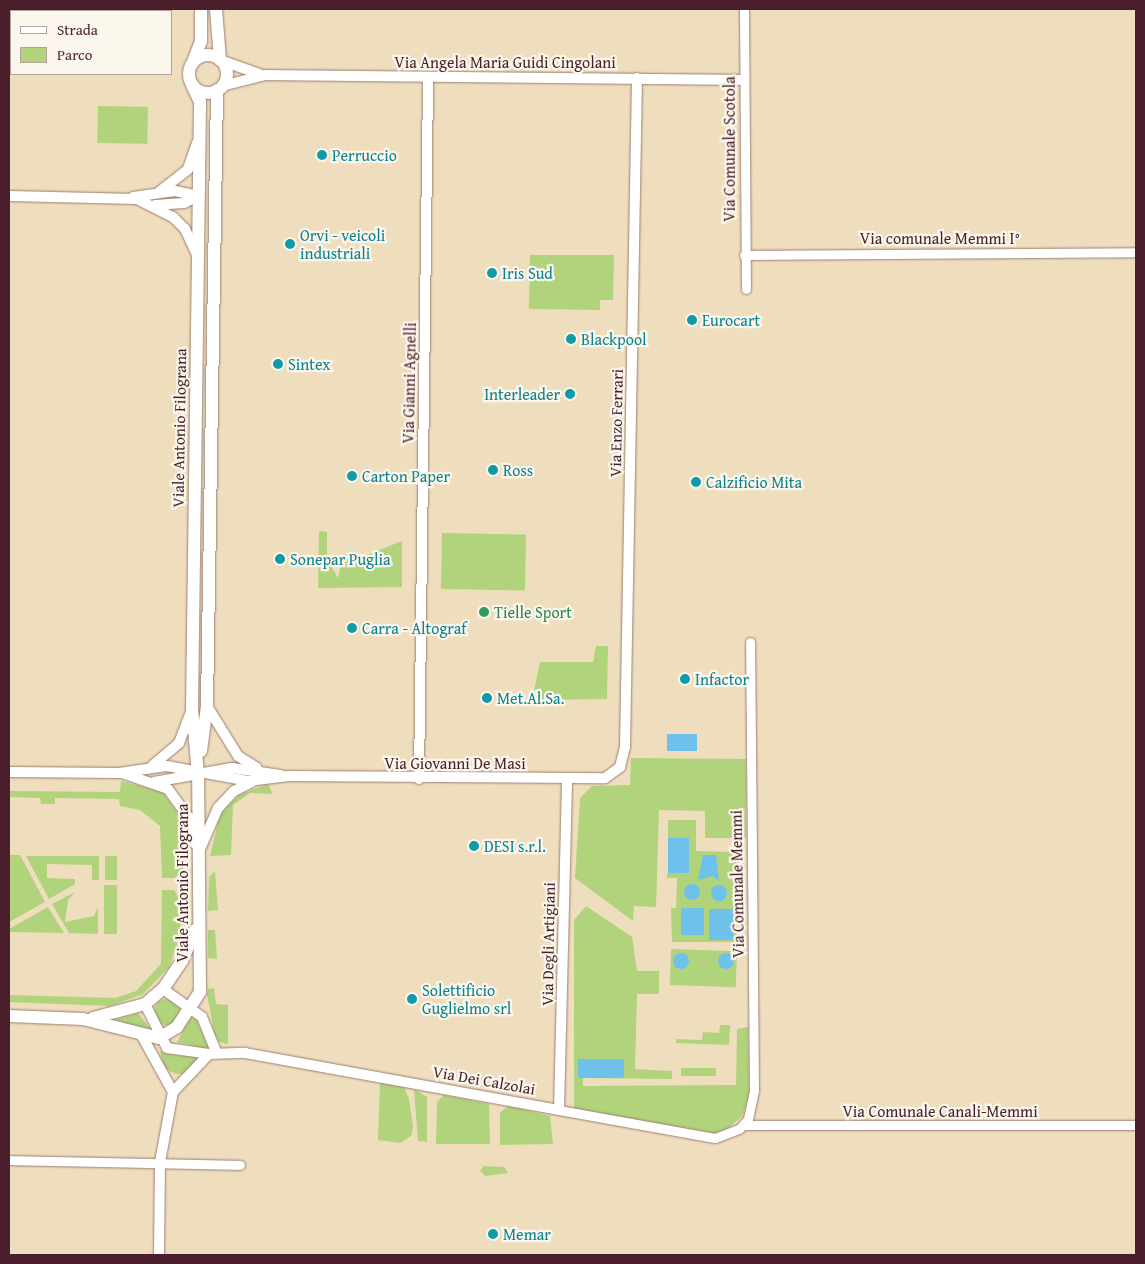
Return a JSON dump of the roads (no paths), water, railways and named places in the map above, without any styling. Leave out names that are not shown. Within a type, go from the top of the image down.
[{"type":"main road","points":[[201,9],[201,41],[188,74],[192,85],[201,92],[219,88],[226,70],[220,60],[216,9]]},
{"type":"main road","points":[[192,63],[202,56],[220,60]]},
{"type":"main road","name":"Viale Antonio Filograna","points":[[192,85],[200,96],[192,708],[198,774],[197,924],[200,992],[193,1008]]},
{"type":"main road","name":"Viale Antonio Filograna","points":[[198,774],[207,706],[214,197],[219,88]]},
{"type":"main road","points":[[198,196],[214,197]]},
{"type":"main road","points":[[83,1019],[145,1004],[163,989],[182,961],[197,924]]},
{"type":"main road","points":[[9,1016],[83,1019],[142,1036],[159,1038],[177,1027],[193,1008]]},
{"type":"street","name":"Via Comunale Scotola","points":[[744,9],[744,255],[746,290]]},
{"type":"street","points":[[220,60],[265,75]]},
{"type":"street","points":[[219,88],[265,75]]},
{"type":"street","name":"Via Angela Maria Guidi Cingolani","points":[[265,75],[744,80]]},
{"type":"street","name":"Via Gianni Agnelli","points":[[419,779],[428,78]]},
{"type":"street","name":"Via Enzo Ferrari","points":[[620,768],[625,747],[637,78]]},
{"type":"street","points":[[159,192],[188,169],[199,135]]},
{"type":"street","points":[[9,196],[127,198],[159,192],[198,196]]},
{"type":"street","points":[[127,198],[154,205],[184,203],[198,196]]},
{"type":"street","points":[[154,205],[185,229],[197,256]]},
{"type":"street","name":"Via comunale Memmi I°","points":[[744,255],[1136,252]]},
{"type":"street","name":"Via Comunale Memmi","points":[[744,1125],[754,1090],[750,642]]},
{"type":"street","points":[[207,706],[238,756],[260,775]]},
{"type":"street","points":[[150,766],[179,743],[192,708]]},
{"type":"street","points":[[9,772],[119,773],[150,766],[231,781],[260,775]]},
{"type":"street","name":"Via Giovanni De Masi","points":[[260,775],[419,779],[605,778],[620,768]]},
{"type":"street","points":[[119,773],[154,782],[168,790],[190,818],[198,857]]},
{"type":"street","points":[[154,782],[198,774]]},
{"type":"street","points":[[198,857],[218,808],[234,791],[260,775]]},
{"type":"street","name":"Via Degli Artigiani","points":[[559,1110],[567,778]]},
{"type":"street","points":[[159,1255],[160,1162],[174,1092],[212,1053],[202,1017],[193,1008],[163,989]]},
{"type":"street","points":[[145,1004],[159,1038]]},
{"type":"street","points":[[142,1036],[174,1092]]},
{"type":"street","name":"Via Dei Calzolai","points":[[159,1038],[167,1048],[266,1056],[707,1137],[722,1137],[744,1125]]},
{"type":"street","name":"Via Comunale Canali-Memmi","points":[[744,1125],[1136,1125]]},
{"type":"street","points":[[9,1160],[240,1165]]},
{"type":"water","points":[[667,734],[697,734],[697,751],[667,751]]},
{"type":"water","points":[[668,838],[689,838],[689,873],[668,873]]},
{"type":"water","points":[[703,855],[716,855],[719,881],[713,876],[698,880]]},
{"type":"water","points":[[692,884],[698,886],[700,892],[698,898],[692,900],[686,898],[684,892],[686,886]]},
{"type":"water","points":[[719,885],[725,887],[727,893],[725,899],[719,901],[713,899],[711,893],[713,887]]},
{"type":"water","points":[[681,908],[704,908],[704,935],[681,935]]},
{"type":"water","points":[[709,909],[733,909],[733,940],[709,940]]},
{"type":"water","points":[[678,953],[684,953],[689,958],[687,967],[678,969],[673,964],[673,958]]},
{"type":"water","points":[[723,953],[729,953],[734,958],[732,967],[723,969],[718,964],[718,958]]},
{"type":"water","points":[[578,1059],[624,1059],[624,1078],[578,1078]]},
{"type":"place","name":"Perruccio","points":[[322,155]]},
{"type":"place","name":"Orvi - veicoli industriali","points":[[290,244]]},
{"type":"place","name":"Iris Sud","points":[[492,273]]},
{"type":"place","name":"Eurocart","points":[[692,320]]},
{"type":"place","name":"Blackpool","points":[[571,339]]},
{"type":"place","name":"Sintex","points":[[278,364]]},
{"type":"place","name":"Interleader","points":[[570,394]]},
{"type":"place","name":"Ross","points":[[493,470]]},
{"type":"place","name":"Carton Paper","points":[[352,476]]},
{"type":"place","name":"Calzificio Mita","points":[[696,482]]},
{"type":"place","name":"Sonepar Puglia","points":[[280,559]]},
{"type":"place","name":"Tielle Sport","points":[[484,612]]},
{"type":"place","name":"Carra - Altograf","points":[[352,628]]},
{"type":"place","name":"Infactor","points":[[685,679]]},
{"type":"place","name":"Met.Al.Sa.","points":[[487,698]]},
{"type":"place","name":"DESI s.r.l.","points":[[474,846]]},
{"type":"place","name":"Solettificio Guglielmo srl","points":[[412,999]]},
{"type":"place","name":"Memar","points":[[493,1234]]}]
